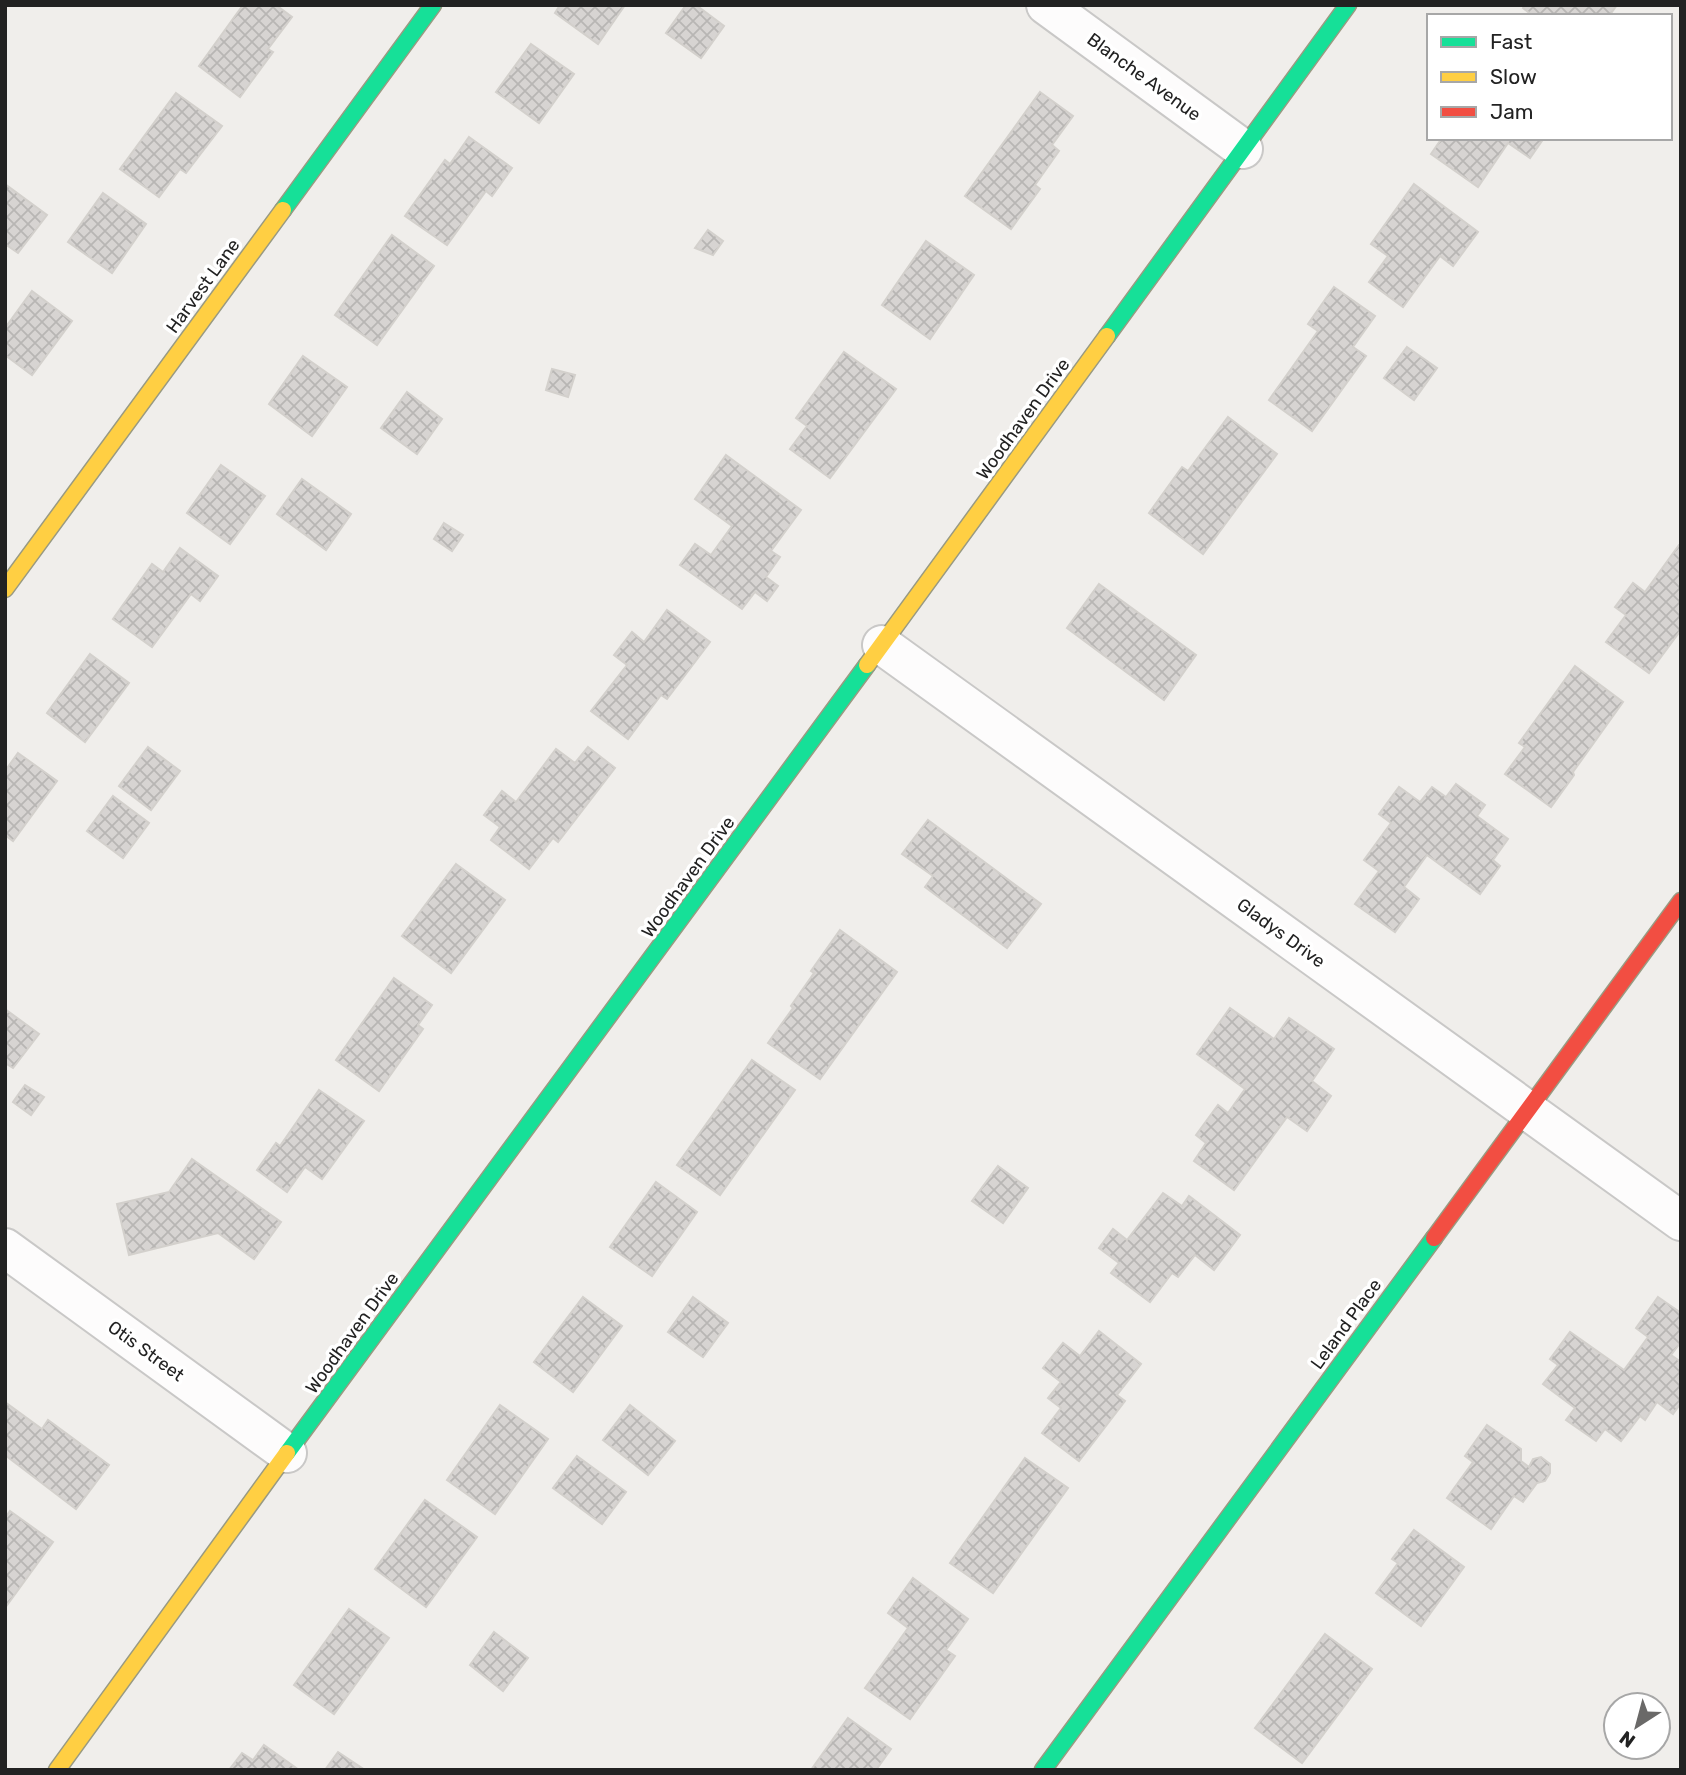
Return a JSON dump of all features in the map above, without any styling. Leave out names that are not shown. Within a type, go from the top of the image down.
[{"type":"street","name":"Harvest Lane","points":[[5,589],[433,5]]},
{"type":"street","name":"Blanche Avenue","points":[[1046,5],[1242,149]]},
{"type":"street","name":"Woodhaven Drive","points":[[57,1770],[1348,5]]},
{"type":"street","name":"Gladys Drive","points":[[882,645],[1681,1221]]},
{"type":"street","name":"Leland Place","points":[[1043,1770],[1681,901]]},
{"type":"street","name":"Otis Street","points":[[5,1248],[287,1453]]},
{"type":"building","points":[[243,5],[276,5],[292,17],[268,49],[273,52],[240,97],[199,66]]},
{"type":"building","points":[[560,5],[625,5],[598,44],[555,13]]},
{"type":"building","points":[[686,5],[696,5],[724,26],[701,58],[666,33]]},
{"type":"building","points":[[1525,5],[1617,5],[1610,14],[1530,14],[1523,8]]},
{"type":"building","points":[[531,44],[574,74],[539,123],[496,92]]},
{"type":"building","points":[[1040,92],[1073,116],[1052,145],[1059,151],[1035,185],[1040,189],[1011,229],[965,196]]},
{"type":"building","points":[[176,93],[222,126],[186,173],[180,169],[159,197],[120,169]]},
{"type":"building","points":[[469,137],[512,168],[492,196],[486,191],[447,245],[405,216],[445,160],[450,164]]},
{"type":"building","points":[[1441,140],[1543,140],[1530,158],[1508,143],[1478,187],[1431,154]]},
{"type":"building","points":[[5,184],[47,215],[18,253],[5,244]]},
{"type":"building","points":[[1414,184],[1478,232],[1453,266],[1440,256],[1403,307],[1369,282],[1388,256],[1371,244]]},
{"type":"building","points":[[103,193],[146,224],[112,273],[68,242]]},
{"type":"building","points":[[708,230],[723,241],[713,255],[695,248]]},
{"type":"building","points":[[392,235],[434,266],[377,345],[335,315]]},
{"type":"building","points":[[926,241],[974,275],[930,339],[882,305]]},
{"type":"building","points":[[1334,287],[1375,316],[1353,347],[1366,356],[1312,431],[1269,400],[1318,331],[1308,324]]},
{"type":"building","points":[[32,291],[72,321],[32,375],[5,355],[5,328]]},
{"type":"building","points":[[1407,347],[1437,368],[1414,400],[1384,378]]},
{"type":"building","points":[[844,352],[896,389],[830,478],[790,449],[807,426],[796,418]]},
{"type":"building","points":[[303,356],[347,387],[312,436],[269,404]]},
{"type":"building","points":[[552,369],[575,375],[568,397],[546,390]]},
{"type":"building","points":[[407,392],[442,419],[417,454],[381,428]]},
{"type":"building","points":[[1228,417],[1277,454],[1203,554],[1149,513],[1182,467],[1188,471]]},
{"type":"building","points":[[726,455],[801,510],[771,551],[780,557],[766,577],[778,586],[767,601],[755,592],[742,609],[680,565],[695,544],[711,555],[732,526],[695,499]]},
{"type":"building","points":[[221,465],[265,496],[230,544],[187,513]]},
{"type":"building","points":[[302,479],[351,514],[326,550],[277,514]]},
{"type":"building","points":[[444,523],[463,535],[452,551],[434,539]]},
{"type":"building","points":[[1679,545],[1681,630],[1649,673],[1606,642],[1626,615],[1615,607],[1633,583],[1645,592]]},
{"type":"building","points":[[180,548],[218,576],[200,601],[191,594],[152,647],[113,619],[152,564],[163,572]]},
{"type":"building","points":[[1099,584],[1196,655],[1164,700],[1067,628]]},
{"type":"building","points":[[667,610],[710,642],[667,699],[661,695],[628,739],[591,711],[627,665],[614,655],[632,632],[644,642]]},
{"type":"building","points":[[90,654],[129,683],[85,742],[47,713]]},
{"type":"building","points":[[1575,666],[1623,702],[1551,807],[1505,774],[1525,747],[1519,743]]},
{"type":"building","points":[[148,747],[180,771],[151,810],[119,786]]},
{"type":"building","points":[[588,747],[615,768],[558,842],[553,838],[529,869],[491,840],[500,827],[484,815],[502,791],[516,802],[556,749],[575,763]]},
{"type":"building","points":[[18,753],[57,781],[13,841],[5,835],[5,771]]},
{"type":"building","points":[[1456,784],[1485,805],[1477,816],[1508,839],[1493,860],[1500,866],[1480,894],[1427,855],[1404,887],[1419,899],[1395,932],[1355,904],[1379,871],[1364,860],[1391,823],[1379,814],[1399,787],[1420,802],[1432,787],[1446,797]]},
{"type":"building","points":[[113,796],[149,823],[123,858],[87,831]]},
{"type":"building","points":[[928,820],[1041,904],[1007,948],[925,887],[933,876],[902,854]]},
{"type":"building","points":[[456,864],[505,900],[451,973],[402,936]]},
{"type":"building","points":[[840,930],[897,972],[820,1079],[768,1043],[814,973],[811,971]]},
{"type":"building","points":[[394,978],[432,1005],[418,1025],[423,1029],[379,1091],[336,1060]]},
{"type":"building","points":[[1230,1008],[1274,1039],[1289,1018],[1334,1049],[1312,1081],[1331,1096],[1307,1131],[1287,1117],[1234,1190],[1194,1161],[1206,1143],[1196,1135],[1218,1105],[1228,1113],[1245,1089],[1197,1054]]},
{"type":"building","points":[[5,1009],[39,1034],[13,1068],[5,1063]]},
{"type":"building","points":[[752,1060],[795,1090],[720,1195],[677,1165]]},
{"type":"building","points":[[25,1085],[44,1097],[31,1115],[13,1102]]},
{"type":"building","points":[[319,1090],[364,1121],[322,1179],[305,1167],[287,1192],[257,1170],[276,1143],[280,1146]]},
{"type":"building","points":[[192,1159],[281,1222],[254,1259],[218,1233],[129,1255],[117,1204],[169,1192]]},
{"type":"building","points":[[998,1166],[1028,1188],[1003,1223],[972,1201]]},
{"type":"building","points":[[656,1182],[697,1212],[652,1276],[610,1247]]},
{"type":"building","points":[[1163,1193],[1182,1206],[1189,1196],[1240,1235],[1214,1270],[1195,1255],[1178,1277],[1172,1273],[1150,1302],[1111,1273],[1119,1263],[1099,1248],[1113,1229],[1127,1240]]},
{"type":"building","points":[[583,1297],[622,1326],[573,1392],[534,1362]]},
{"type":"building","points":[[693,1297],[728,1323],[703,1357],[668,1332]]},
{"type":"building","points":[[1658,1297],[1681,1313],[1681,1342],[1671,1355],[1681,1362],[1681,1374],[1678,1378],[1681,1381],[1681,1403],[1673,1414],[1657,1402],[1645,1420],[1640,1416],[1621,1441],[1605,1429],[1596,1441],[1566,1420],[1575,1408],[1543,1384],[1558,1365],[1550,1359],[1570,1332],[1624,1370],[1648,1337],[1636,1328]]},
{"type":"building","points":[[1099,1331],[1141,1364],[1117,1395],[1125,1401],[1079,1461],[1042,1433],[1061,1408],[1048,1398],[1061,1382],[1043,1368],[1063,1343],[1080,1356]]},
{"type":"building","points":[[5,1402],[42,1429],[48,1420],[109,1465],[76,1509],[5,1455]]},
{"type":"building","points":[[500,1405],[548,1439],[495,1514],[447,1480]]},
{"type":"building","points":[[630,1405],[675,1441],[648,1475],[603,1440]]},
{"type":"building","points":[[1487,1425],[1521,1449],[1521,1461],[1529,1467],[1533,1459],[1541,1457],[1550,1464],[1550,1473],[1545,1481],[1537,1483],[1523,1502],[1514,1496],[1491,1529],[1447,1498],[1473,1462],[1465,1456]]},
{"type":"building","points":[[577,1456],[626,1492],[602,1524],[553,1488]]},
{"type":"building","points":[[1025,1458],[1068,1488],[993,1593],[950,1563]]},
{"type":"building","points":[[425,1500],[477,1537],[426,1607],[375,1569]]},
{"type":"building","points":[[10,1511],[53,1542],[5,1608],[5,1518]]},
{"type":"building","points":[[1414,1530],[1464,1567],[1421,1626],[1376,1593],[1398,1563],[1392,1559]]},
{"type":"building","points":[[913,1578],[968,1619],[946,1650],[955,1656],[910,1719],[865,1688],[908,1628],[888,1613]]},
{"type":"building","points":[[349,1609],[389,1638],[334,1714],[294,1685]]},
{"type":"building","points":[[494,1632],[528,1658],[503,1691],[470,1665]]},
{"type":"building","points":[[1325,1634],[1372,1669],[1302,1763],[1255,1728]]},
{"type":"building","points":[[848,1718],[891,1749],[876,1770],[811,1770]]},
{"type":"building","points":[[264,1745],[299,1770],[229,1770],[242,1753],[253,1760]]},
{"type":"building","points":[[338,1752],[365,1770],[325,1770]]},
{"type":"traffic: fast","points":[[283,210],[433,5]]},
{"type":"traffic: fast","points":[[1107,336],[1348,5]]},
{"type":"traffic: fast","points":[[287,1453],[867,665]]},
{"type":"traffic: fast","points":[[1043,1770],[1434,1238]]},
{"type":"traffic: slow","points":[[5,589],[283,210]]},
{"type":"traffic: slow","points":[[867,665],[1107,336]]},
{"type":"traffic: slow","points":[[57,1770],[287,1453]]},
{"type":"traffic: jam","points":[[1434,1238],[1681,901]]}]
